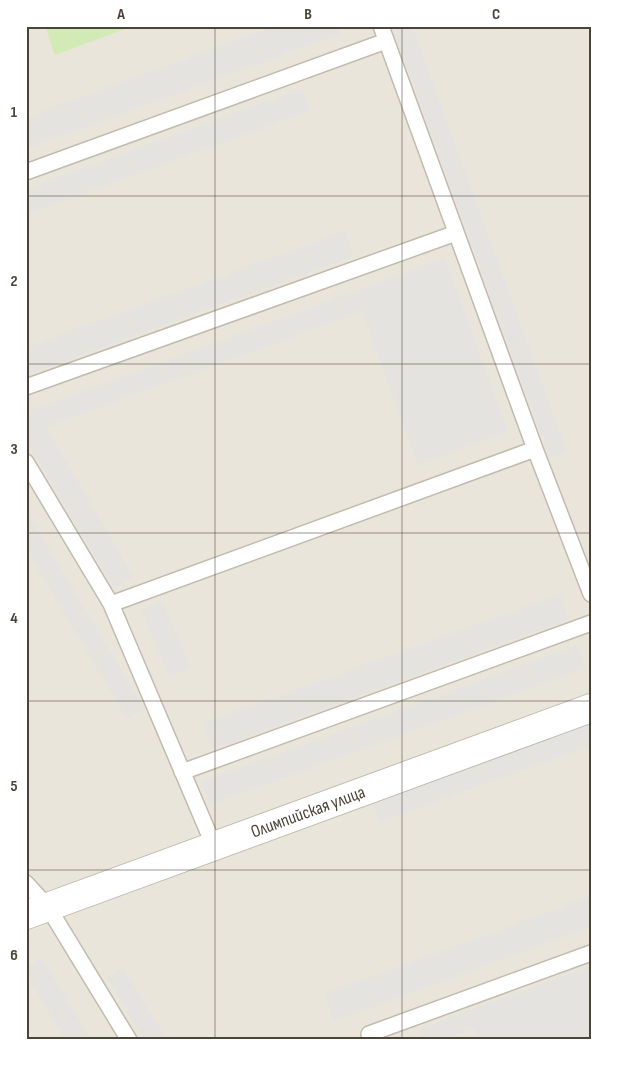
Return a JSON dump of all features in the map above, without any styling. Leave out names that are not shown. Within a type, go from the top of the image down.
[{"type":"street","name":"Олимпийская улица","points":[[37,911],[591,708]]},
{"type":"lane","points":[[26,172],[383,33],[535,449],[591,594]]},
{"type":"lane","points":[[26,387],[456,233]]},
{"type":"lane","points":[[111,604],[535,449]]},
{"type":"lane","points":[[26,462],[111,604],[214,846]]},
{"type":"lane","points":[[182,772],[591,623]]},
{"type":"lane","points":[[26,883],[37,911],[128,1040]]},
{"type":"lane","points":[[372,1040],[369,1034],[591,953]]},
{"type":"shaded area","points":[[26,26],[591,26],[591,1040],[30,1040],[26,1033]]},
{"type":"shaded area","points":[[274,26],[338,26],[340,34],[26,149],[26,117]]},
{"type":"shaded area","points":[[392,26],[412,26],[567,452],[550,459]]},
{"type":"shaded area","points":[[302,88],[310,111],[26,215],[26,189]]},
{"type":"shaded area","points":[[345,231],[354,256],[26,375],[26,347]]},
{"type":"shaded area","points":[[445,258],[508,432],[418,465],[362,312],[46,427],[134,577],[114,588],[26,441],[26,412]]},
{"type":"shaded area","points":[[26,510],[144,708],[127,719],[26,549]]},
{"type":"shaded area","points":[[560,594],[569,619],[213,749],[203,723]]},
{"type":"shaded area","points":[[162,601],[191,668],[170,677],[141,610]]},
{"type":"shaded area","points":[[577,645],[586,668],[210,805],[201,782]]},
{"type":"shaded area","points":[[591,719],[591,746],[379,822],[373,803]]},
{"type":"shaded area","points":[[591,896],[591,927],[334,1021],[324,994]]},
{"type":"shaded area","points":[[41,958],[91,1040],[65,1040],[26,975],[26,967]]},
{"type":"shaded area","points":[[591,966],[591,1040],[478,1040],[474,1028],[441,1040],[425,1040],[420,1028]]},
{"type":"shaded area","points":[[123,968],[167,1040],[144,1040],[107,977]]},
{"type":"green space","points":[[45,26],[133,26],[55,55]]}]
